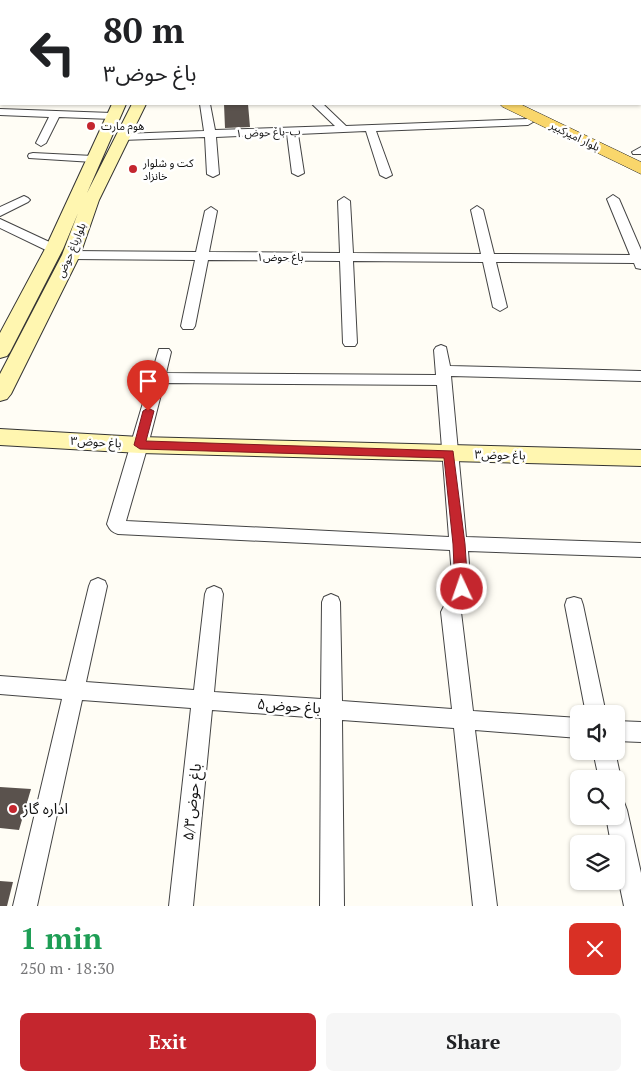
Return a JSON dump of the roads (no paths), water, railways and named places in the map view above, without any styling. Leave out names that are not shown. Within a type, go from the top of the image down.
[{"type":"main road","name":"بلوارباغ حوض","points":[[0,352],[54,249],[122,137],[138,105]]},
{"type":"main road","name":"بلوار امیرکبیر","points":[[510,105],[641,169]]},
{"type":"main road","name":"بلوار امیرکبیر","points":[[537,105],[640,152]]},
{"type":"main road","name":"بلوارباغ حوض","points":[[0,394],[70,255],[93,159],[116,110]]},
{"type":"main road","name":"باغ حوض۳","points":[[0,437],[140,445],[641,458]]},
{"type":"street","points":[[205,105],[210,134],[213,174]]},
{"type":"street","points":[[318,105],[344,129]]},
{"type":"street","points":[[0,112],[55,114],[116,110]]},
{"type":"street","points":[[41,143],[55,114]]},
{"type":"street","name":"۱ ب-باغ حوض","points":[[122,137],[528,122]]},
{"type":"street","points":[[370,128],[386,175]]},
{"type":"street","points":[[292,131],[298,173]]},
{"type":"street","points":[[33,156],[93,159]]},
{"type":"street","points":[[613,199],[640,261]]},
{"type":"street","points":[[0,212],[24,200]]},
{"type":"street","points":[[344,202],[350,343]]},
{"type":"street","points":[[477,210],[500,307]]},
{"type":"street","points":[[188,326],[211,211]]},
{"type":"street","points":[[0,222],[54,249]]},
{"type":"street","name":"باغ حوض۱","points":[[70,255],[640,261]]},
{"type":"street","points":[[441,350],[462,589]]},
{"type":"street","points":[[164,352],[140,445],[116,524],[122,529],[641,550]]},
{"type":"street","points":[[157,378],[641,376]]},
{"type":"street","points":[[25,906],[98,586]]},
{"type":"street","name":"باغ حوض۵/۳","points":[[181,905],[214,594]]},
{"type":"street","points":[[331,602],[332,906]]},
{"type":"street","points":[[574,605],[594,705]]},
{"type":"street","points":[[451,612],[465,720],[485,906]]},
{"type":"street","name":"باغ حوض۵","points":[[0,685],[570,727]]},
{"type":"street","points":[[625,731],[641,732]]},
{"type":"street","points":[[619,825],[636,906]]},
{"type":"place","name":"هوم مارت","points":[[91,126]]},
{"type":"place","name":"کت و شلوار خانزاد","points":[[133,169]]},
{"type":"place","name":"اداره گاز","points":[[13,809]]}]
